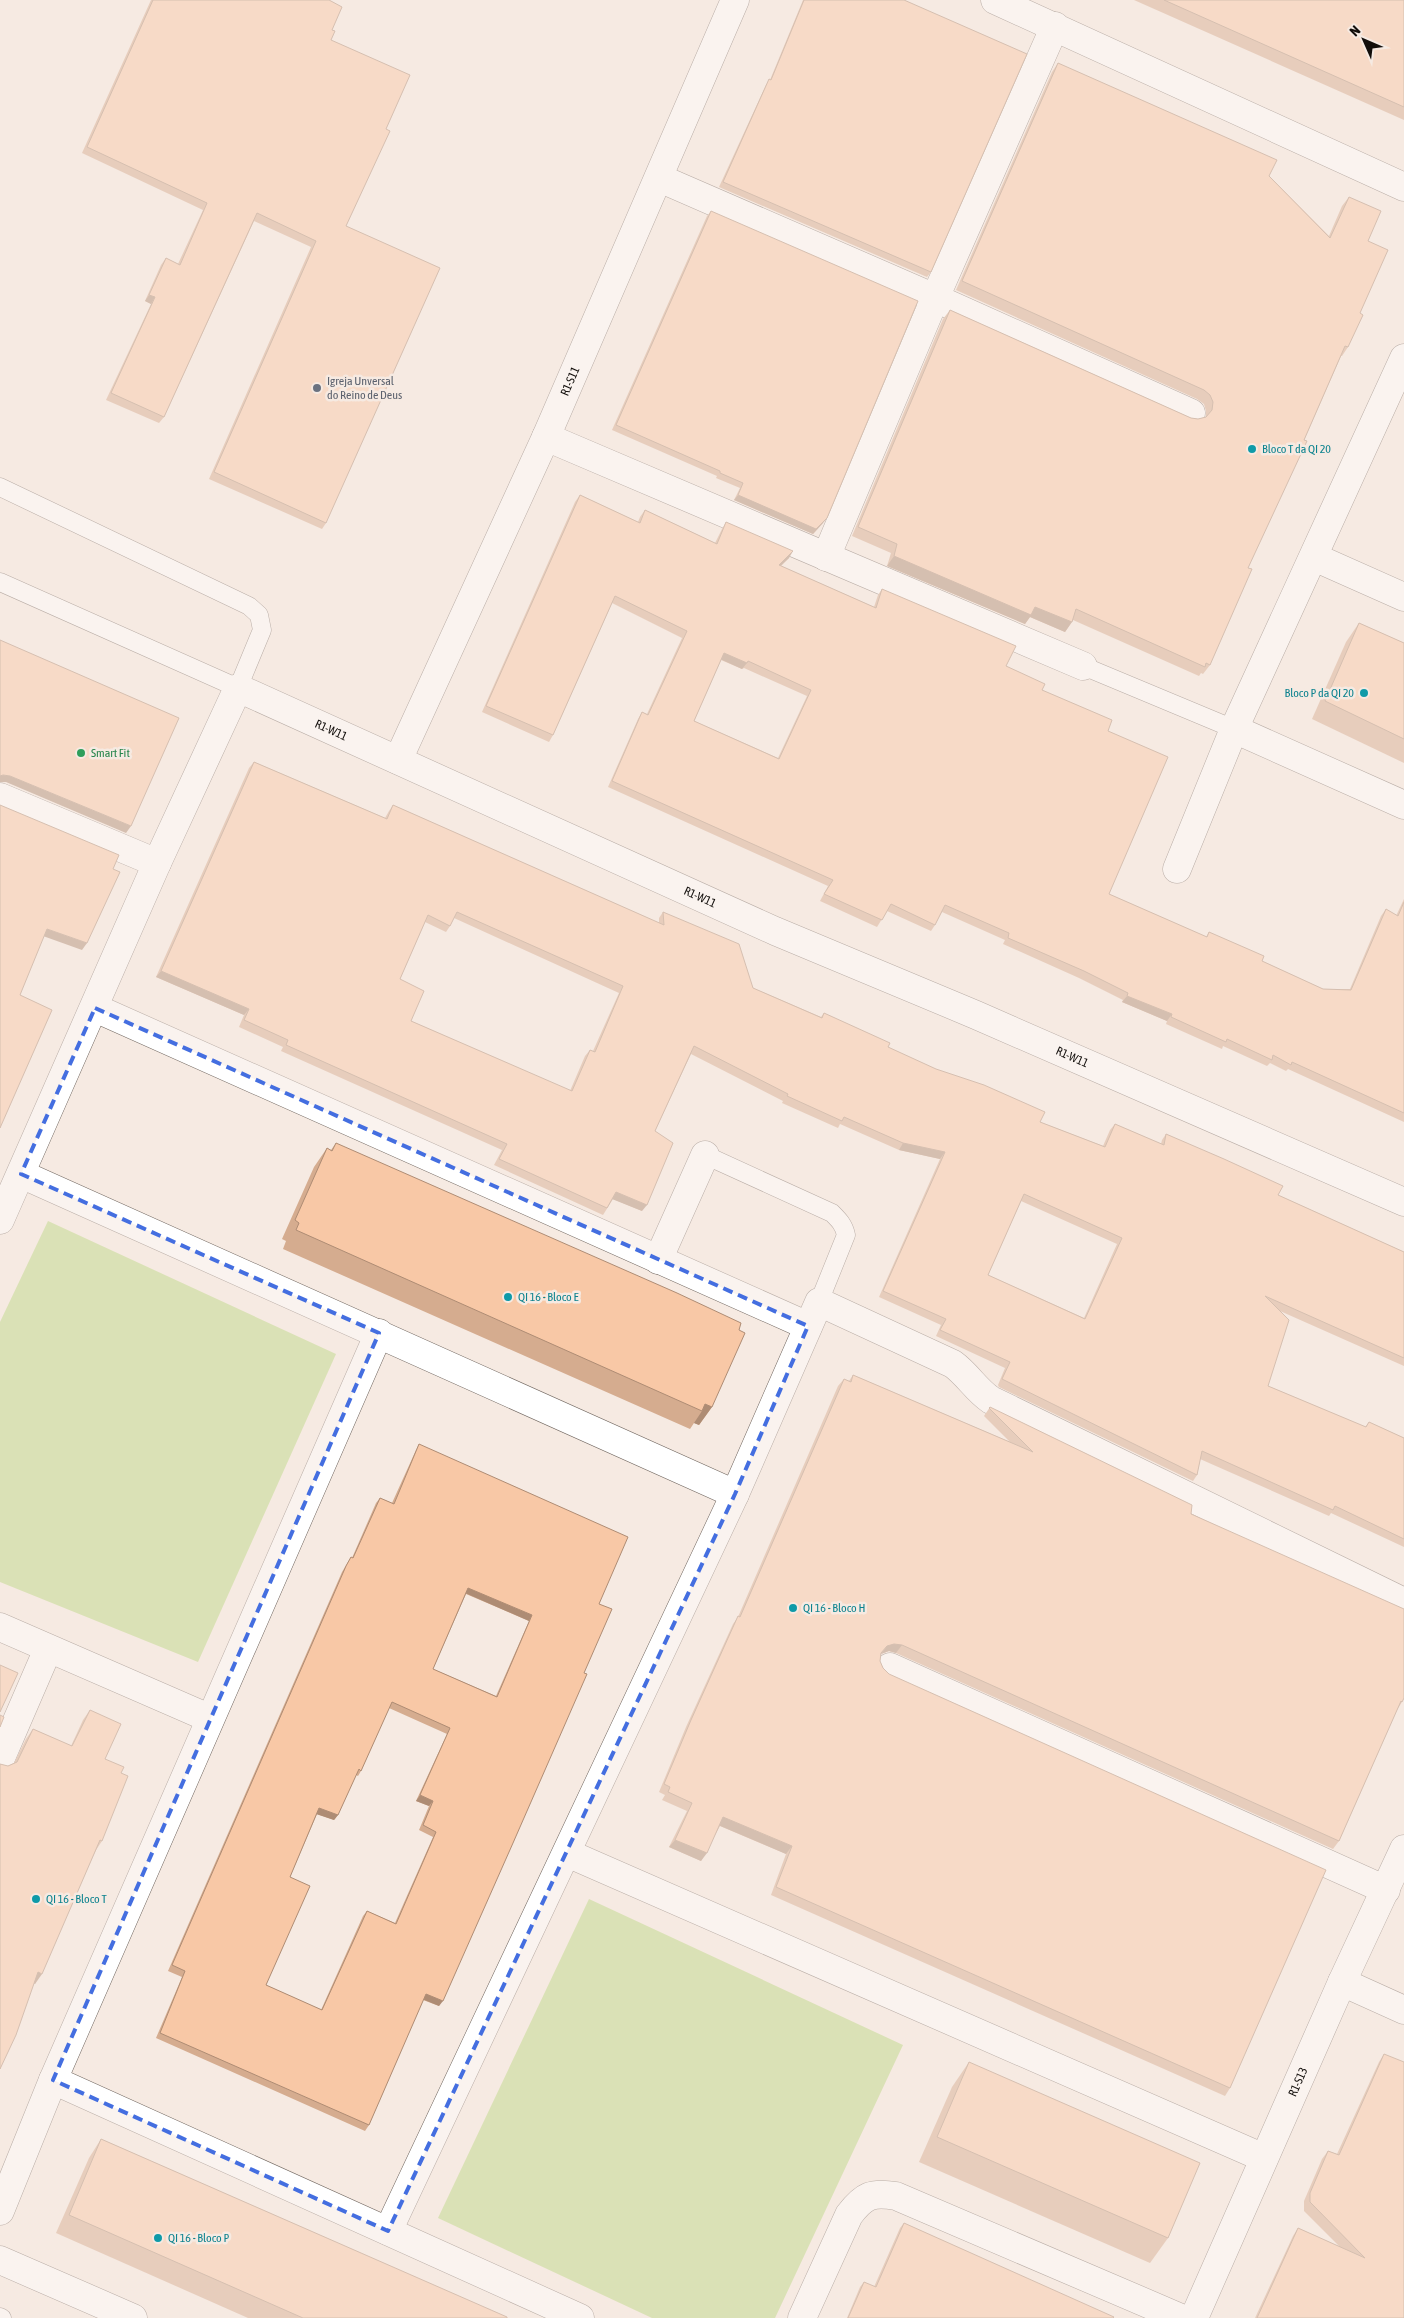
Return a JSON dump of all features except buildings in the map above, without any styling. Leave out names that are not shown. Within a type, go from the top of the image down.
[{"type":"street","name":"R1-S11","points":[[398,760],[546,437],[735,0]]},
{"type":"street","points":[[995,0],[1404,187]]},
{"type":"street","points":[[826,556],[935,298],[1054,26]]},
{"type":"street","points":[[659,178],[935,298],[1191,413]]},
{"type":"street","points":[[1177,869],[1234,729],[1404,358]]},
{"type":"street","points":[[546,437],[1083,666]]},
{"type":"street","points":[[1314,557],[1404,597]]},
{"type":"street","points":[[0,1220],[95,1008],[157,863],[238,688]]},
{"type":"street","name":"R1-W11","points":[[238,688],[775,931],[976,1015],[1404,1202]]},
{"type":"street","points":[[1234,729],[1404,805]]},
{"type":"street","points":[[0,797],[157,863]]},
{"type":"street","points":[[95,1008],[808,1326]]},
{"type":"street","points":[[658,1260],[704,1155]]},
{"type":"street","points":[[21,1174],[735,1494]]},
{"type":"street","points":[[388,2231],[735,1494],[819,1302],[954,1364],[969,1377],[982,1394],[991,1400],[1404,1602]]},
{"type":"street","points":[[0,2211],[53,2080],[379,1333]]},
{"type":"street","points":[[0,1627],[210,1718]]},
{"type":"street","points":[[0,1760],[48,1649]]},
{"type":"street","points":[[890,1667],[1386,1890]]},
{"type":"street","name":"R1-S13","points":[[1194,2318],[1342,1982],[1404,1849]]},
{"type":"street","points":[[567,1853],[1264,2158]]},
{"type":"street","points":[[1342,1982],[1404,2010]]},
{"type":"street","points":[[53,2080],[580,2318]]},
{"type":"street","points":[[802,2318],[849,2215],[859,2202],[880,2194],[896,2196],[1180,2318]]},
{"type":"street","points":[[0,2260],[133,2318]]},
{"type":"lane","points":[[0,487],[250,606],[259,615],[262,630],[238,688]]},
{"type":"lane","name":"R1-W11","points":[[0,582],[238,688]]},
{"type":"lane","points":[[1083,666],[1234,729]]},
{"type":"lane","points":[[704,1155],[832,1213],[839,1220],[846,1235],[819,1302]]},
{"type":"highlighted area","points":[[95,1008],[808,1326],[735,1494],[388,2231],[53,2080],[379,1333],[21,1174]]},
{"type":"green space","points":[[48,1221],[336,1354],[198,1662],[0,1582],[0,1322]]},
{"type":"green space","points":[[589,1899],[903,2045],[775,2318],[652,2318],[438,2218]]},
{"type":"place","name":"Igreja Unversal do Reino de Deus","points":[[317,388]]},
{"type":"place","name":"Bloco T da QI 20","points":[[1252,449]]},
{"type":"place","name":"Bloco P da QI 20","points":[[1364,693]]},
{"type":"place","name":"Smart Fit","points":[[81,753]]},
{"type":"place","name":"QI 16 - Bloco E","points":[[508,1297]]},
{"type":"place","name":"QI 16 - Bloco H","points":[[793,1608]]},
{"type":"place","name":"QI 16 - Bloco T","points":[[36,1899]]},
{"type":"place","name":"QI 16 - Bloco P","points":[[158,2238]]}]
